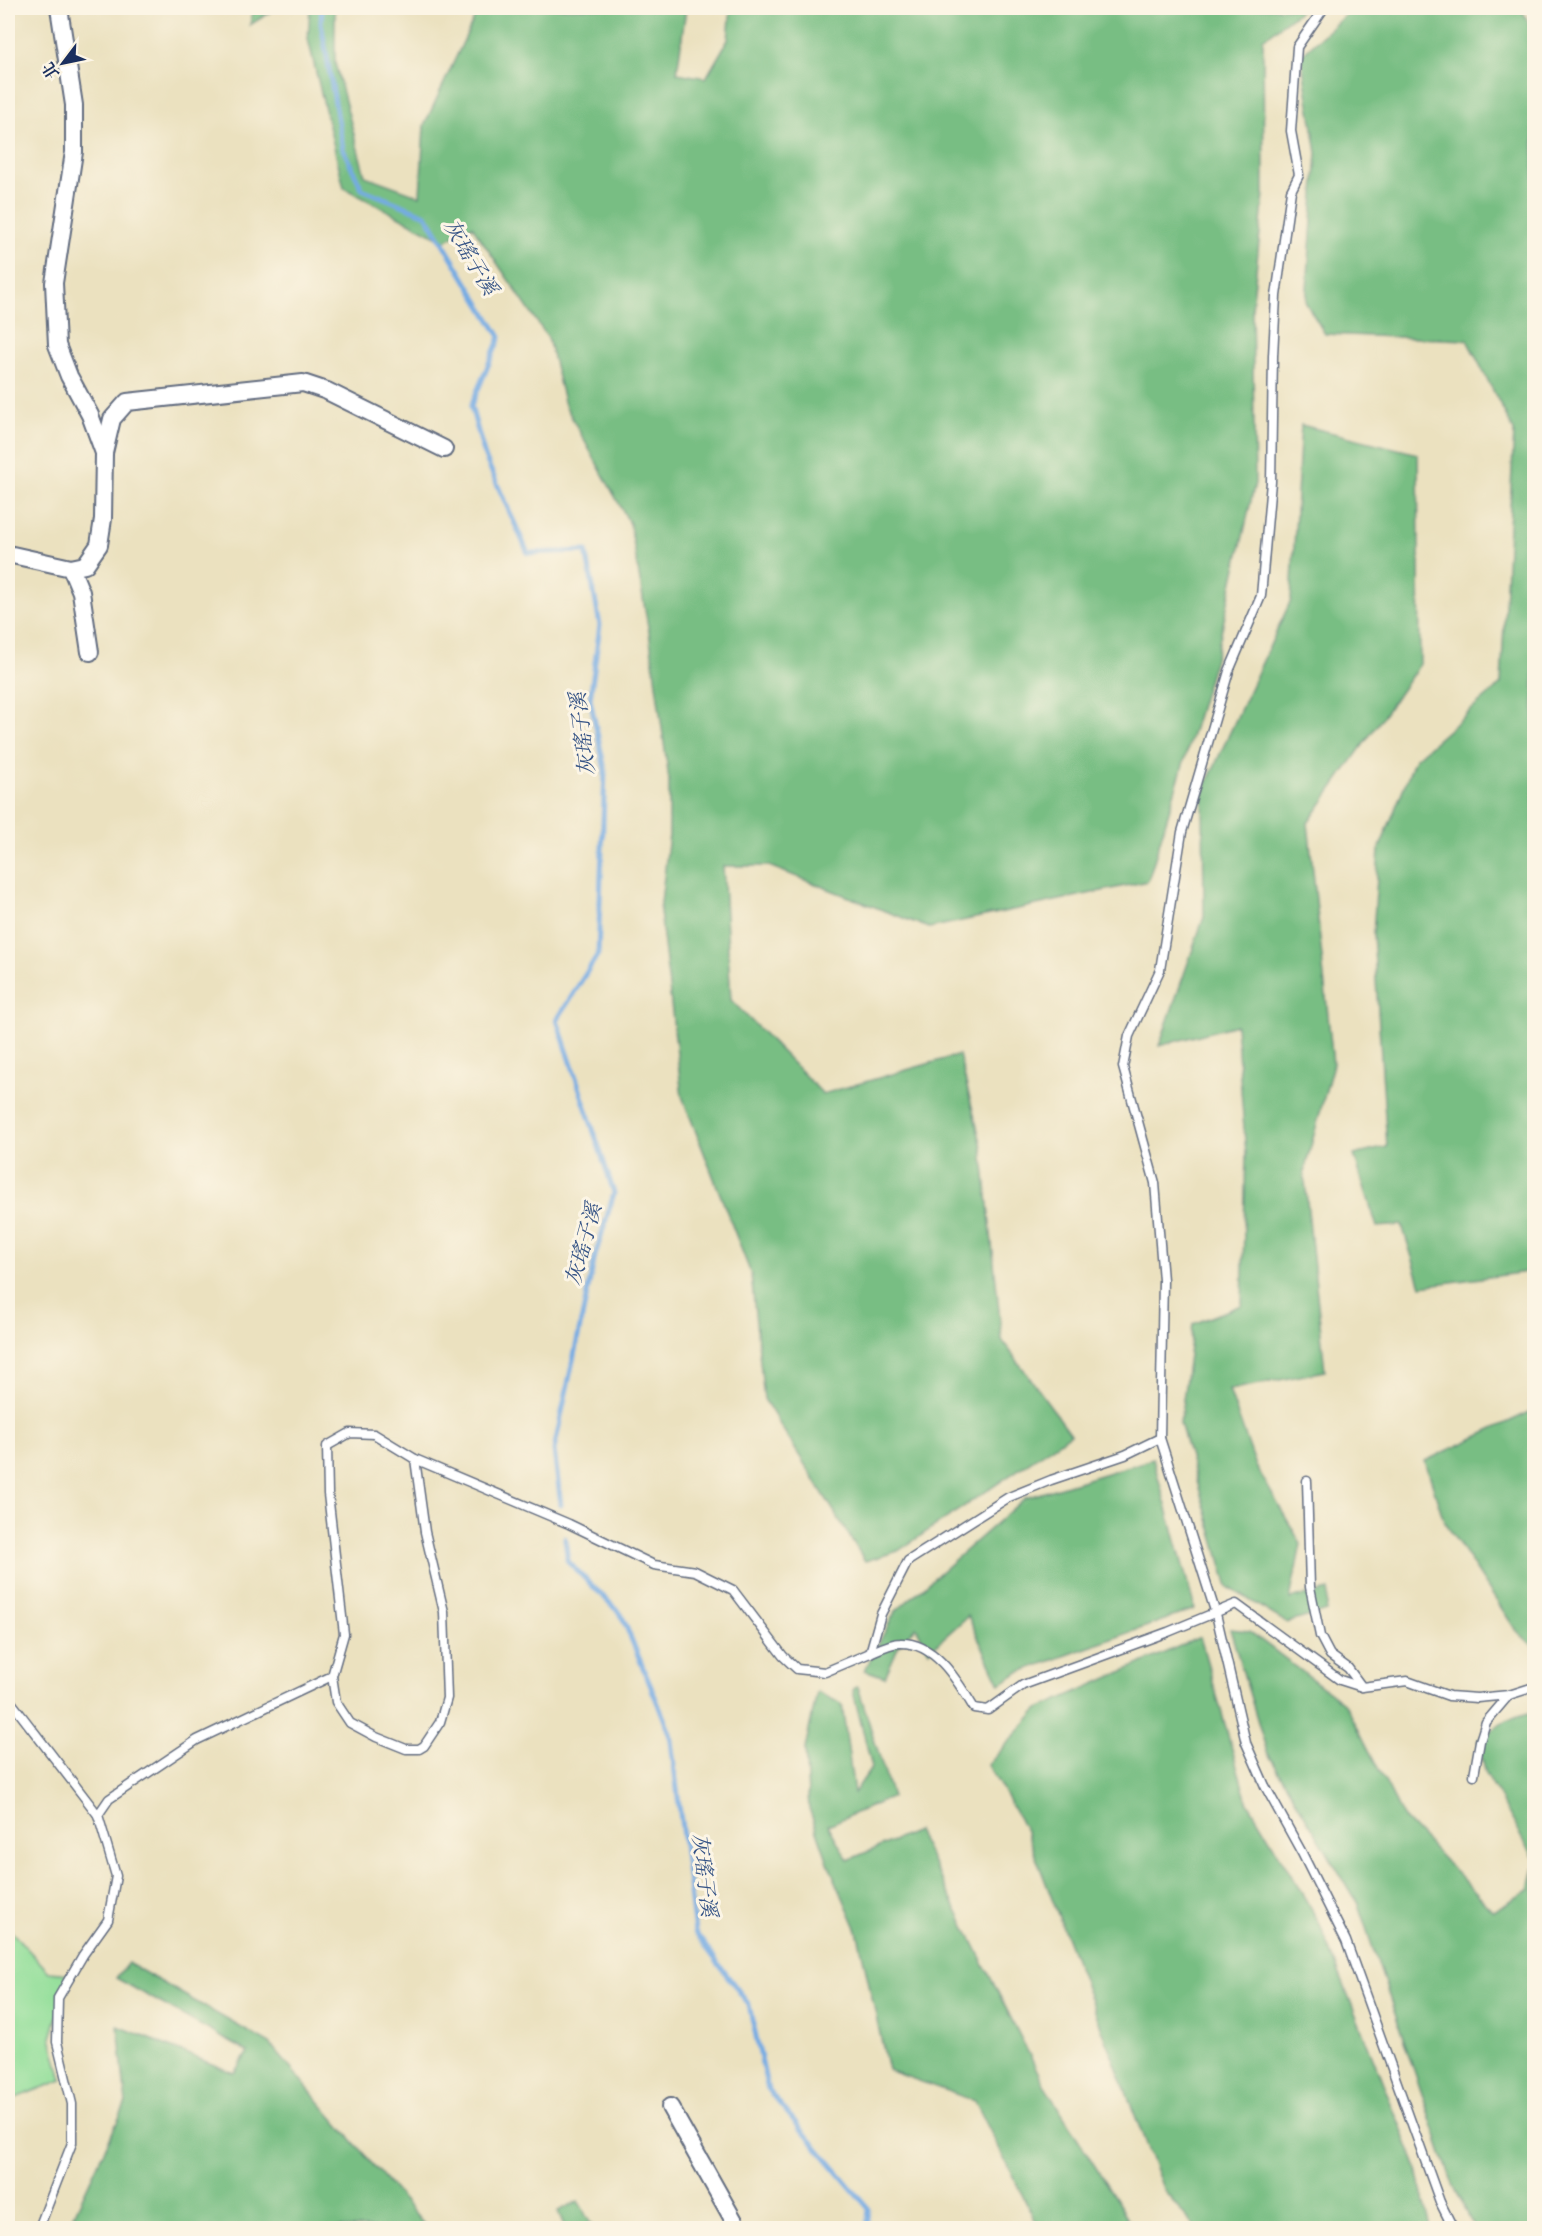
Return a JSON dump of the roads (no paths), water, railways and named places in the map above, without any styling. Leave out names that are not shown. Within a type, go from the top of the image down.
[{"type":"street","points":[[59,8],[74,105],[74,152],[54,283],[57,345],[69,376],[90,415],[104,453]]},
{"type":"street","points":[[8,554],[71,568],[85,565],[99,545],[103,519],[104,453],[112,419],[127,402],[303,383],[327,391],[444,449]]},
{"type":"street","points":[[71,568],[81,592],[90,652]]},
{"type":"street","points":[[670,2107],[738,2229]]},
{"type":"lane","points":[[1324,8],[1297,47],[1291,131],[1299,175],[1291,191],[1276,296],[1271,482],[1261,596],[1229,671],[1222,694],[1182,832],[1160,970],[1129,1036],[1123,1067],[1155,1183],[1163,1280],[1160,1438],[1216,1614],[1246,1743],[1265,1786],[1346,1941],[1440,2202],[1453,2229]]},
{"type":"lane","points":[[415,1459],[425,1532],[444,1612],[447,1698],[440,1722],[424,1746],[419,1749],[406,1749],[350,1724],[336,1702],[332,1676],[344,1634],[328,1494],[327,1446],[350,1433],[374,1434],[415,1459],[569,1524],[654,1565],[695,1571],[732,1590],[783,1656],[797,1669],[825,1672],[898,1643],[912,1644],[936,1657],[953,1675],[974,1708],[988,1710],[1023,1686],[1216,1614],[1236,1604],[1340,1680],[1362,1687],[1407,1681],[1449,1696],[1476,1698],[1509,1695],[1534,1687]]},
{"type":"lane","points":[[870,1653],[881,1614],[908,1561],[1010,1497],[1051,1480],[1125,1455],[1160,1438]]},
{"type":"lane","points":[[1307,1481],[1310,1587],[1320,1636],[1330,1655],[1347,1668],[1362,1687]]},
{"type":"lane","points":[[99,1815],[109,1799],[197,1740],[332,1676]]},
{"type":"lane","points":[[1474,1775],[1486,1722],[1509,1695]]},
{"type":"lane","points":[[8,1698],[99,1815],[116,1876],[108,1920],[83,1955],[58,1998],[57,2042],[72,2104],[72,2143],[39,2229]]},
{"type":"waterway","name":"灰瑤子溪","points":[[322,8],[321,23],[343,149],[362,189],[426,215],[500,337],[471,406],[485,457],[528,553],[586,551],[600,625],[590,699],[605,770],[598,954],[557,1020],[614,1193],[595,1256],[554,1450],[561,1505]]},
{"type":"waterway","name":"灰瑤子溪","points":[[565,1538],[568,1562],[621,1614],[670,1733],[695,1932],[749,2005],[768,2090],[869,2209],[867,2228]]}]
